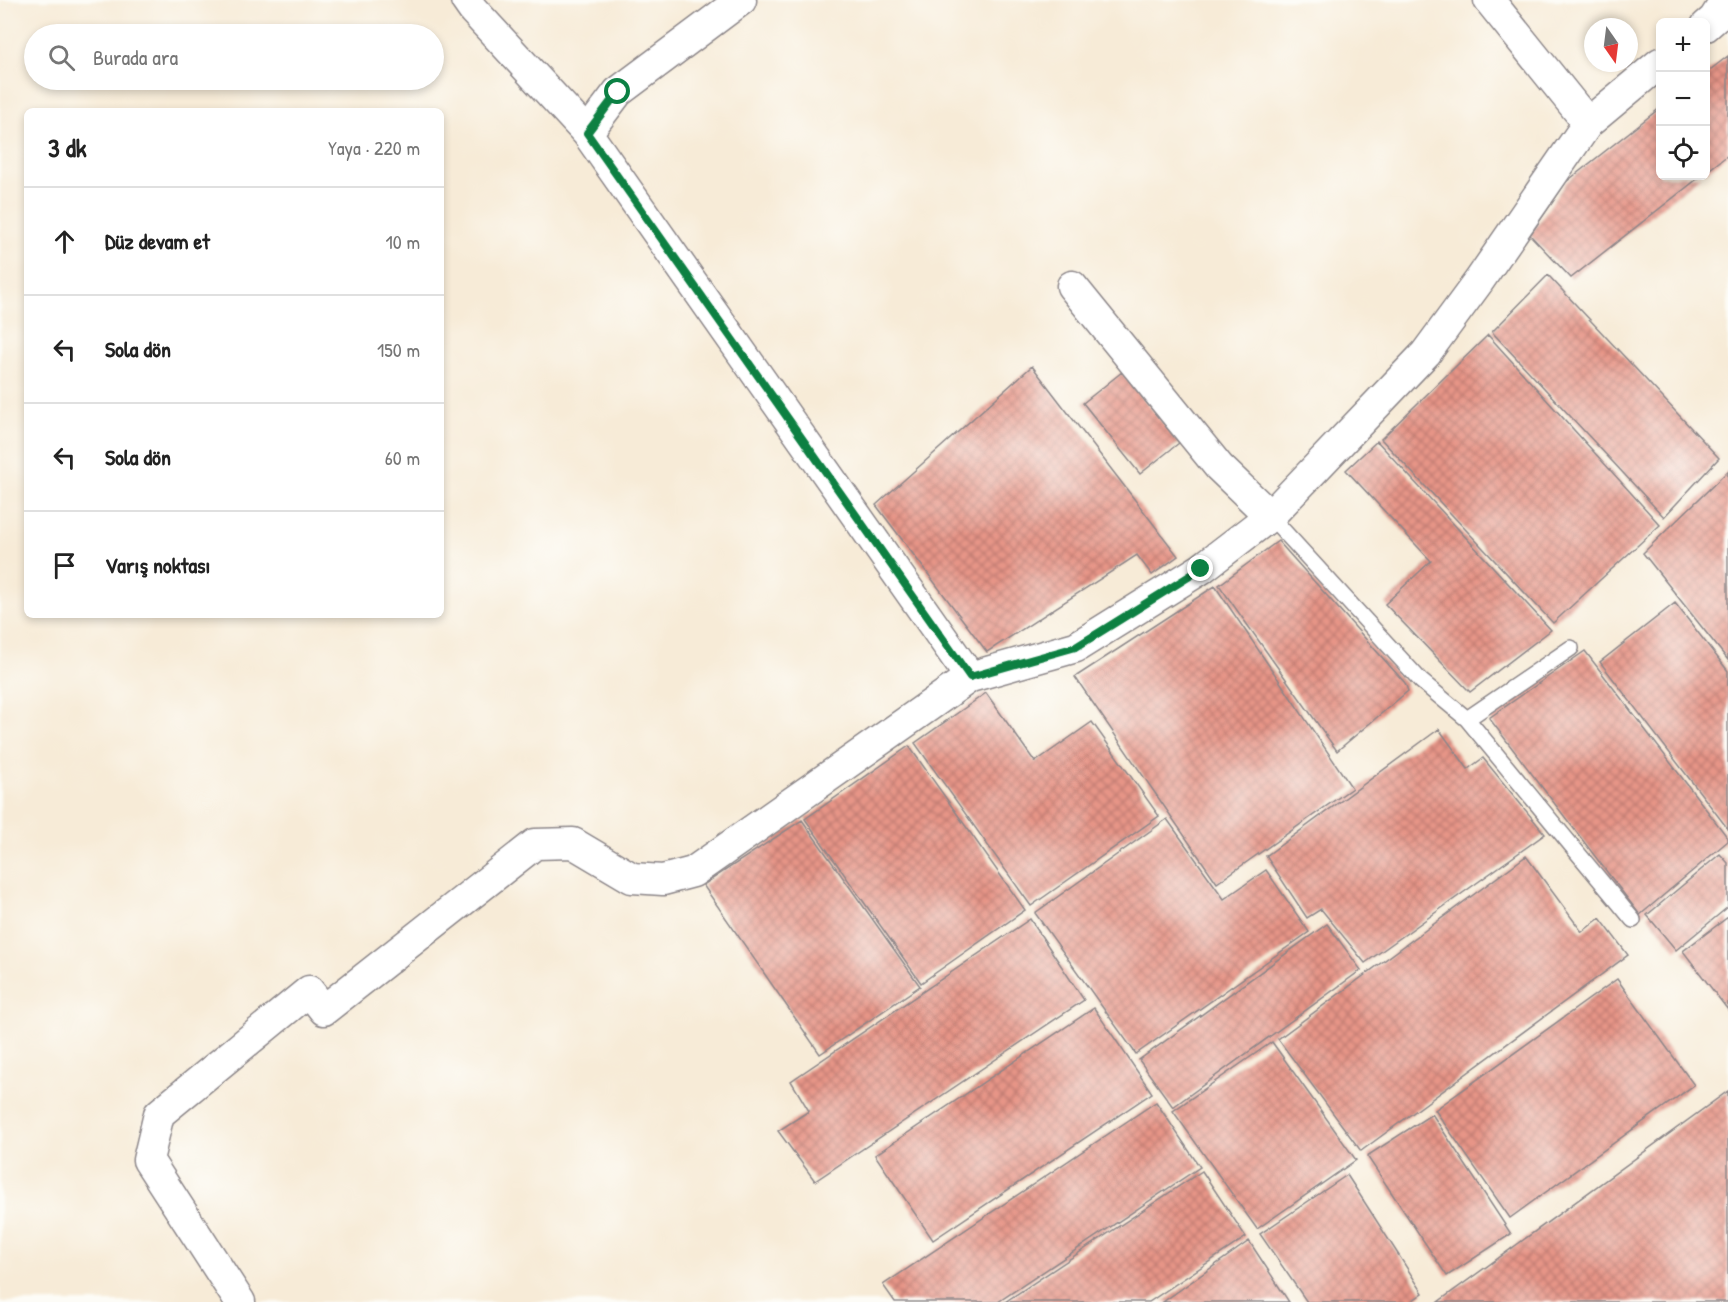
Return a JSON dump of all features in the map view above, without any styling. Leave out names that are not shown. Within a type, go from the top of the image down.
[{"type":"street","points":[[465,0],[587,133],[970,677]]},
{"type":"street","points":[[587,133],[618,92],[741,0]]},
{"type":"street","points":[[1489,0],[1588,123]]},
{"type":"street","points":[[1710,22],[1726,0]]},
{"type":"street","points":[[240,1302],[148,1160],[159,1114],[309,991],[324,1010],[535,844],[573,843],[632,878],[663,880],[693,872],[970,677],[1076,647],[1201,569],[1270,516],[1426,353],[1479,281],[1588,123],[1656,66]]},
{"type":"street","points":[[1072,286],[1219,467],[1270,516]]},
{"type":"lane","points":[[1270,516],[1421,681],[1467,719],[1633,920]]},
{"type":"lane","points":[[1467,719],[1571,648]]},
{"type":"building","points":[[1728,56],[1728,155],[1710,169],[1710,72]]},
{"type":"building","points":[[1656,111],[1656,180],[1696,180],[1571,278],[1530,235],[1566,182]]},
{"type":"building","points":[[1548,275],[1719,458],[1664,517],[1492,332]]},
{"type":"building","points":[[1488,335],[1660,525],[1553,623],[1381,439]]},
{"type":"building","points":[[1032,366],[1178,556],[1152,575],[1137,555],[987,652],[876,505]]},
{"type":"building","points":[[1122,372],[1179,443],[1140,474],[1083,403]]},
{"type":"building","points":[[1377,441],[1551,630],[1470,692],[1385,604],[1431,561],[1346,470]]},
{"type":"building","points":[[1728,471],[1728,660],[1643,553]]},
{"type":"building","points":[[1278,541],[1405,683],[1408,691],[1337,751],[1219,585]]},
{"type":"building","points":[[1215,586],[1352,788],[1217,883],[1075,677]]},
{"type":"building","points":[[1675,603],[1728,671],[1728,829],[1600,662]]},
{"type":"building","points":[[1585,651],[1728,838],[1728,841],[1640,915],[1489,718]]},
{"type":"building","points":[[986,693],[1035,762],[1092,722],[1159,816],[1031,906],[915,743]]},
{"type":"building","points":[[1439,729],[1468,769],[1483,758],[1545,834],[1365,963],[1321,909],[1307,918],[1266,856]]},
{"type":"building","points":[[909,746],[1025,910],[921,983],[805,819]]},
{"type":"building","points":[[1167,819],[1224,899],[1266,870],[1309,932],[1136,1054],[1035,913]]},
{"type":"building","points":[[802,820],[920,986],[820,1054],[703,885]]},
{"type":"building","points":[[1720,854],[1728,863],[1728,907],[1676,950],[1647,915]]},
{"type":"building","points":[[1526,856],[1582,932],[1600,918],[1628,955],[1361,1151],[1278,1039]]},
{"type":"building","points":[[1728,917],[1728,1010],[1683,951]]},
{"type":"building","points":[[1030,919],[1084,1000],[815,1181],[778,1131],[809,1111],[791,1081]]},
{"type":"building","points":[[1327,924],[1361,970],[1173,1107],[1139,1060]]},
{"type":"building","points":[[1617,979],[1694,1085],[1510,1218],[1435,1110]]},
{"type":"building","points":[[1094,1008],[1152,1093],[933,1240],[875,1155]]},
{"type":"building","points":[[1272,1042],[1356,1160],[1257,1229],[1173,1111]]},
{"type":"building","points":[[1728,1091],[1728,1302],[1438,1302]]},
{"type":"building","points":[[1156,1102],[1200,1167],[998,1302],[895,1302],[883,1285]]},
{"type":"building","points":[[1432,1114],[1511,1234],[1447,1276],[1367,1156]]},
{"type":"building","points":[[1202,1171],[1246,1237],[1149,1302],[1005,1302]]},
{"type":"building","points":[[1347,1175],[1423,1293],[1410,1302],[1307,1302],[1260,1234]]},
{"type":"building","points":[[1249,1241],[1289,1302],[1163,1302]]},
{"type":"route","points":[[618,92],[587,133],[970,677],[1076,647],[1201,569]]}]
